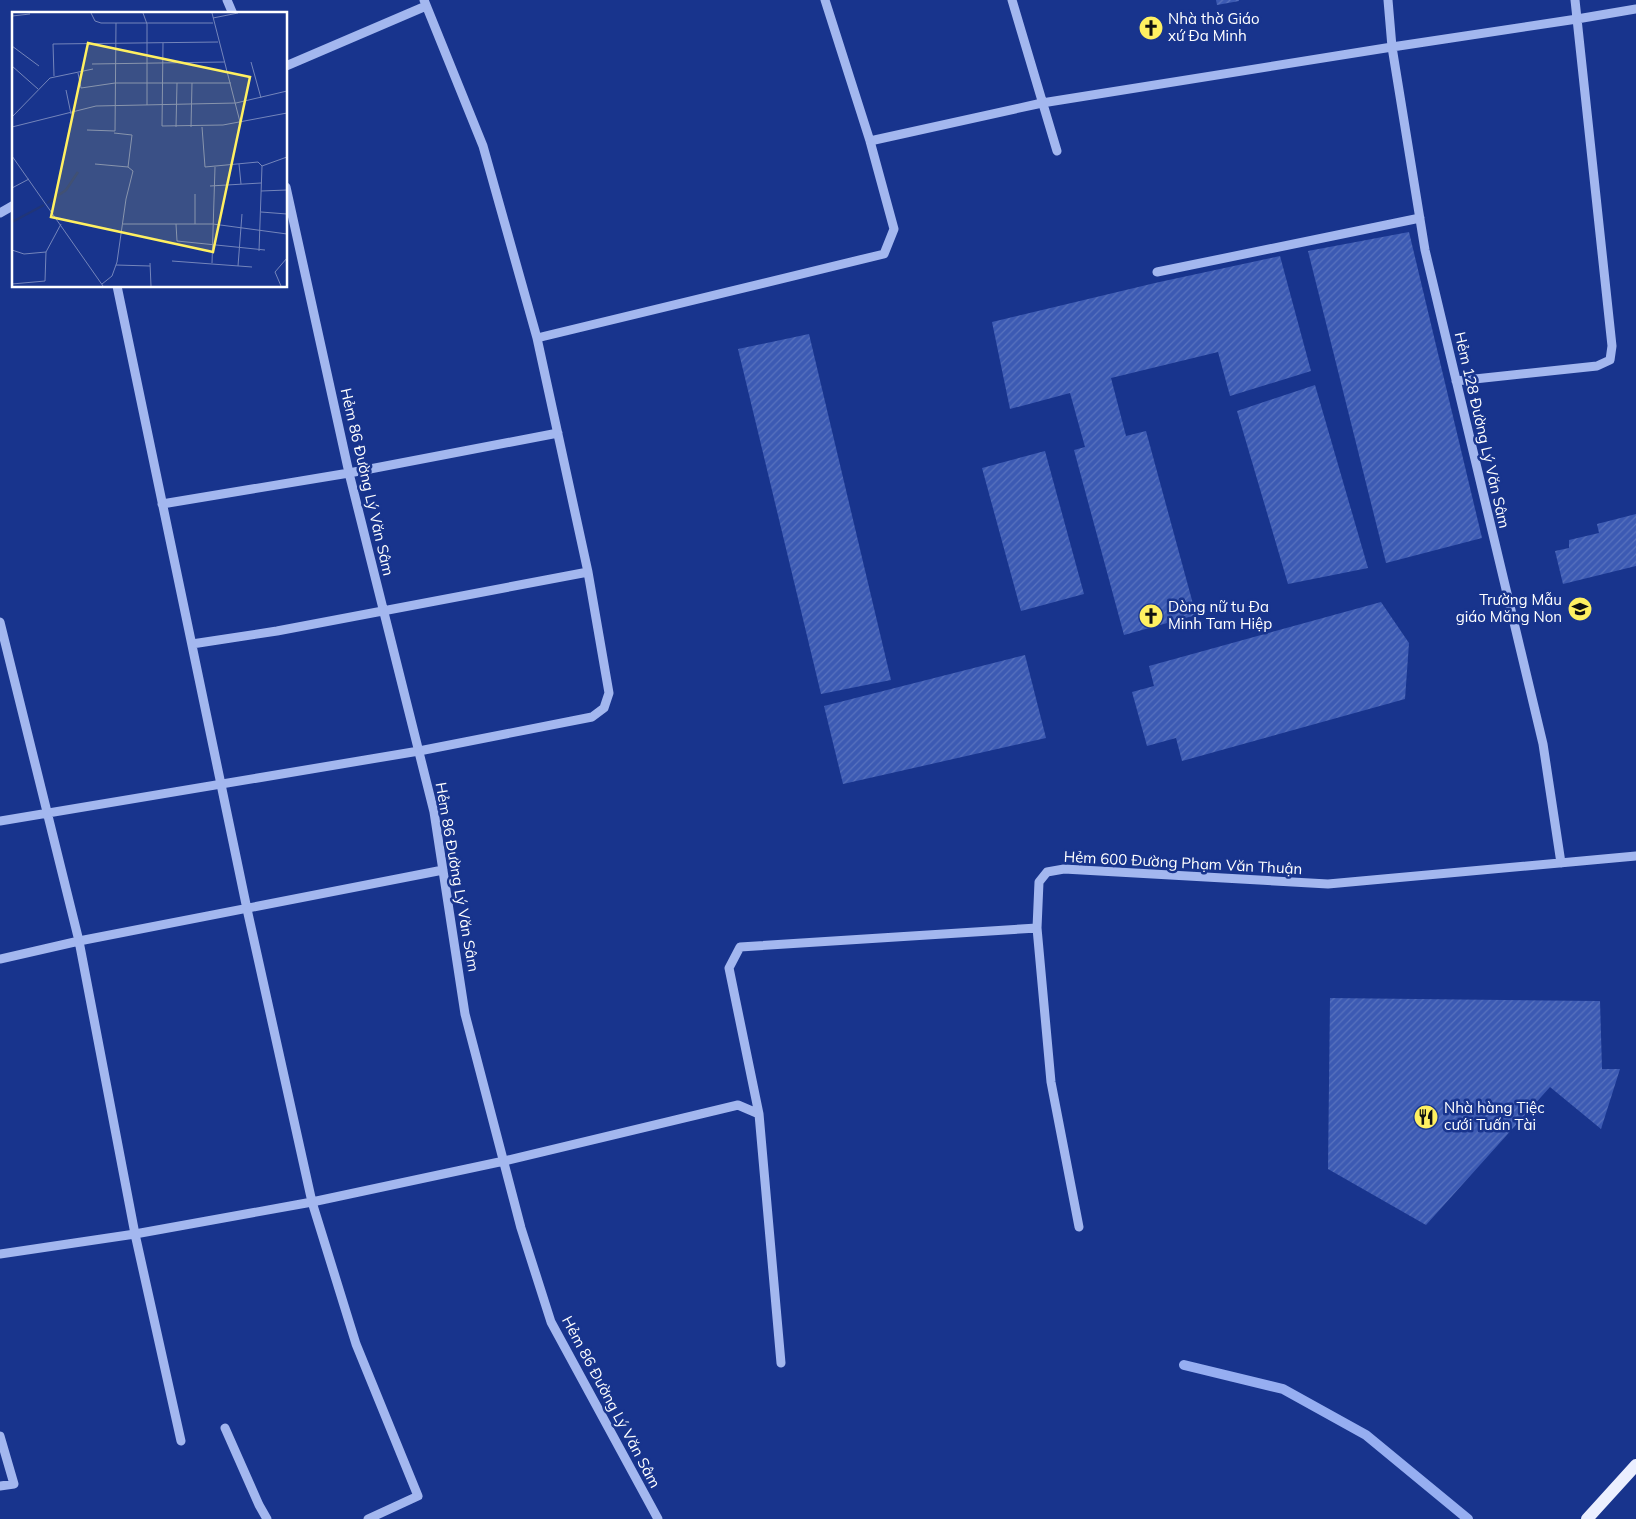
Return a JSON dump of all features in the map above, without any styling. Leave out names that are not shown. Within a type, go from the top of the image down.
[{"type":"main road","points":[[1587,1519],[1636,1465]]},
{"type":"street","points":[[227,0],[232,12]]},
{"type":"street","points":[[537,338],[884,254],[894,230],[870,141],[825,0]]},
{"type":"street","points":[[1012,0],[1057,151]]},
{"type":"street","name":"Hẻm 128 Đường Lý Văn Sâm","points":[[1388,0],[1392,47],[1425,250],[1543,744],[1561,863]]},
{"type":"street","points":[[1456,381],[1597,366],[1610,360],[1612,346],[1575,0]]},
{"type":"street","points":[[0,821],[419,751],[592,717],[604,708],[609,693],[588,572],[537,338],[483,146],[425,3],[288,65]]},
{"type":"street","points":[[870,141],[1042,103],[1636,9]]},
{"type":"street","name":"Hẻm 86 Đường Lý Văn Sâm","points":[[288,196],[349,473],[434,812],[465,1014],[521,1228],[551,1322],[658,1519]]},
{"type":"street","points":[[0,213],[12,206]]},
{"type":"street","points":[[1157,272],[1420,218]]},
{"type":"street","points":[[117,288],[247,909],[312,1202],[356,1344],[418,1496],[368,1519]]},
{"type":"street","points":[[162,504],[349,473],[558,433]]},
{"type":"street","points":[[192,644],[277,631],[588,572]]},
{"type":"street","points":[[0,622],[79,941],[135,1234],[181,1441]]},
{"type":"street","name":"Hẻm 600 Đường Phạm Văn Thuận","points":[[1079,1228],[1051,1082],[1037,928],[1039,882],[1047,872],[1064,869],[1328,884],[1636,856]]},
{"type":"street","points":[[0,959],[79,941],[443,870]]},
{"type":"street","points":[[782,1363],[759,1114],[729,968],[740,947],[1037,928]]},
{"type":"street","points":[[0,1254],[135,1234],[312,1202],[504,1161],[738,1105],[759,1114]]},
{"type":"street","points":[[225,1428],[267,1519]]},
{"type":"street","points":[[0,1436],[14,1484],[0,1486]]},
{"type":"building","points":[[1216,0],[1239,0],[1239,1],[1217,5]]},
{"type":"building","points":[[1409,232],[1482,538],[1386,563],[1308,251]]},
{"type":"building","points":[[1280,256],[1311,371],[1230,396],[1218,352],[1111,378],[1126,436],[1146,431],[1196,615],[1124,635],[1074,450],[1085,447],[1070,393],[1010,409],[992,322],[1155,283]]},
{"type":"building","points":[[809,334],[891,680],[821,694],[738,349]]},
{"type":"building","points":[[1315,385],[1368,568],[1288,584],[1237,411]]},
{"type":"building","points":[[1045,451],[1084,594],[1021,611],[982,468]]},
{"type":"building","points":[[1636,514],[1636,566],[1563,584],[1555,551],[1569,548],[1569,540],[1599,533],[1597,524]]},
{"type":"building","points":[[1381,602],[1409,643],[1405,699],[1182,761],[1176,738],[1147,746],[1132,692],[1154,686],[1149,666]]},
{"type":"building","points":[[1025,655],[1046,738],[843,784],[824,706]]},
{"type":"building","name":"Nhà hàng Tiệc cưới Tuấn Tài","points":[[1330,998],[1600,1001],[1602,1069],[1620,1069],[1601,1129],[1550,1087],[1426,1225],[1328,1169]]},
{"type":"waterway","points":[[1184,1365],[1283,1389],[1366,1435],[1468,1519]]},
{"type":"place","name":"Nhà thờ Giáo xứ Đa Minh","points":[[1151,28]]},
{"type":"place","name":"Trường Mẫu giáo Măng Non","points":[[1580,609]]},
{"type":"place","name":"Dòng nữ tu Đa Minh Tam Hiệp","points":[[1151,616]]},
{"type":"place","name":"Nhà hàng Tiệc cưới Tuấn Tài","points":[[1426,1117]]}]
